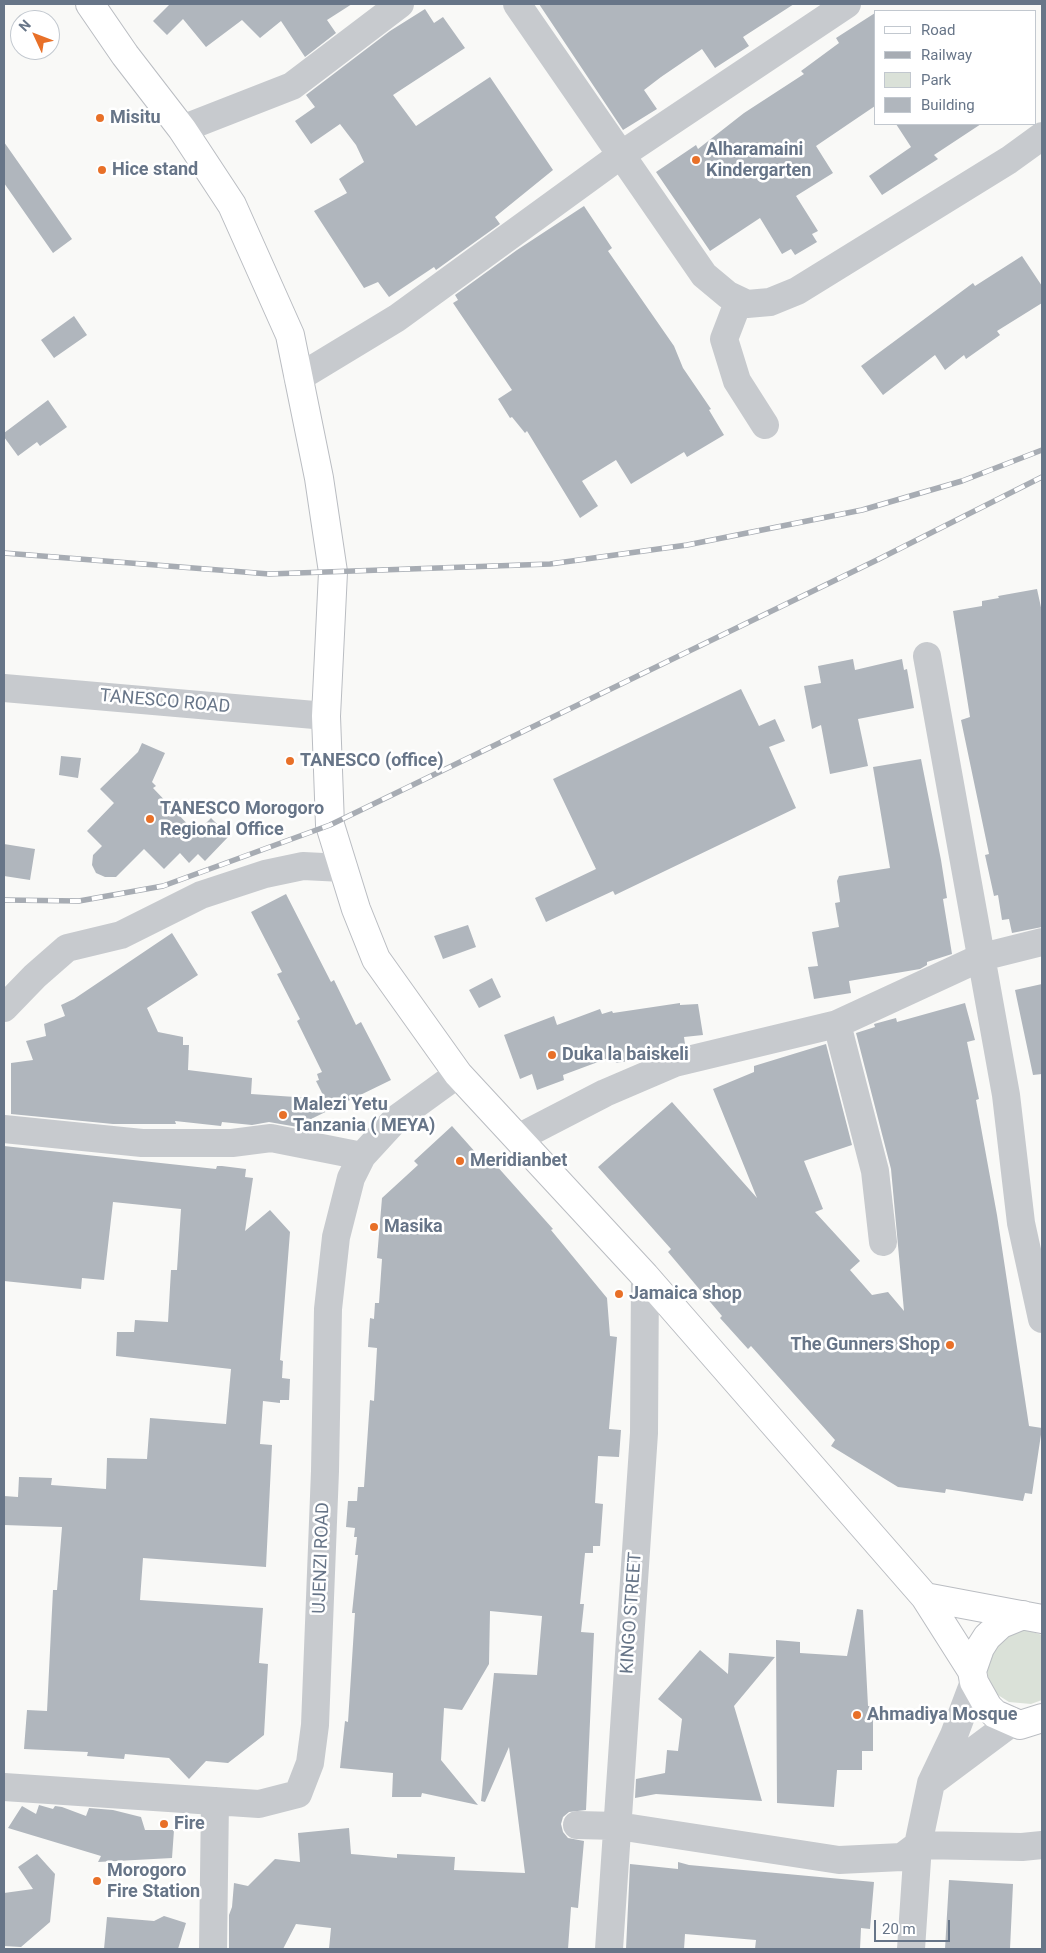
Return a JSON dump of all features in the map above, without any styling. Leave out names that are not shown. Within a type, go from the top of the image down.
[{"type":"main road","points":[[90,4],[125,55],[182,129],[232,205],[290,335],[319,478],[334,572],[326,716],[330,825],[356,909],[376,959],[458,1074],[645,1276],[925,1597],[973,1676],[988,1707],[995,1714],[1033,1723]]},
{"type":"main road","points":[[925,1597],[1037,1618]]},
{"type":"main road","points":[[973,1676],[980,1648],[987,1637],[1001,1624],[1037,1618]]},
{"type":"street","points":[[182,129],[292,86],[400,4]]},
{"type":"street","points":[[518,4],[704,275],[728,295],[747,304],[770,302],[797,291],[1008,160],[1042,136]]},
{"type":"street","points":[[298,378],[397,318],[621,156],[848,4]]},
{"type":"street","points":[[739,300],[724,339],[737,381],[765,425]]},
{"type":"street","points":[[927,656],[1006,1095],[1032,1222],[1042,1319]]},
{"type":"street","name":"TANESCO ROAD","points":[[4,688],[326,716]]},
{"type":"street","points":[[4,1008],[35,976],[67,948],[121,935],[201,895],[265,874],[302,866],[343,868]]},
{"type":"street","points":[[518,1138],[605,1093],[676,1063],[837,1024],[982,957],[1042,942]]},
{"type":"street","points":[[837,1024],[874,1170],[883,1242]]},
{"type":"street","name":"UJENZI ROAD","points":[[4,1787],[259,1804],[298,1794],[310,1763],[315,1726],[325,1471],[328,1309],[338,1228],[351,1178],[362,1156],[396,1119],[425,1096],[458,1074]]},
{"type":"street","points":[[4,1129],[142,1143],[232,1143],[271,1138],[362,1156]]},
{"type":"street","name":"KINGO STREET","points":[[609,1949],[644,1433],[645,1276]]},
{"type":"street","points":[[911,1949],[918,1845],[931,1783],[954,1735],[973,1676]]},
{"type":"street","points":[[931,1783],[1033,1723]]},
{"type":"street","points":[[213,1949],[215,1801]]},
{"type":"street","points":[[577,1825],[618,1826],[839,1860],[902,1857],[918,1845],[1022,1847],[1042,1845]]},
{"type":"green space","points":[[1017,1631],[1030,1631],[1042,1635],[1042,1700],[1031,1704],[1009,1702],[998,1695],[990,1684],[987,1672],[988,1658],[1002,1637]]},
{"type":"building","points":[[170,4],[352,4],[327,20],[336,33],[305,57],[281,21],[260,38],[242,20],[206,47],[183,19],[167,35],[153,21]]},
{"type":"building","points":[[539,4],[794,4],[743,37],[749,46],[715,68],[702,49],[661,77],[644,90],[657,109],[623,130]]},
{"type":"building","points":[[425,9],[434,23],[443,17],[465,48],[393,95],[416,126],[490,77],[553,170],[495,217],[500,224],[436,270],[434,267],[389,297],[378,282],[364,288],[314,211],[347,193],[339,179],[364,162],[356,145],[340,124],[311,144],[295,121],[315,107],[306,95],[390,31]]},
{"type":"building","points":[[874,14],[874,107],[816,146],[833,173],[796,196],[818,231],[812,234],[817,242],[795,255],[791,249],[782,254],[760,218],[710,251],[656,172],[696,145],[698,149],[744,113],[804,74],[801,71],[839,43],[836,38]]},
{"type":"building","points":[[897,125],[979,125],[934,155],[938,159],[882,195],[869,176],[911,147]]},
{"type":"building","points":[[4,142],[72,239],[53,253],[4,183]]},
{"type":"building","points":[[584,206],[612,248],[608,251],[674,346],[683,368],[711,409],[709,410],[724,435],[687,457],[684,452],[631,484],[616,460],[582,481],[598,506],[580,518],[527,431],[525,433],[512,417],[510,418],[498,399],[512,390],[453,303],[458,300],[455,295],[517,250]]},
{"type":"building","points":[[1022,256],[1042,286],[1042,303],[997,331],[1000,335],[966,359],[964,355],[945,370],[935,355],[883,395],[861,366],[973,283],[975,286]]},
{"type":"building","points":[[74,316],[87,335],[54,358],[41,340]]},
{"type":"building","points":[[48,400],[67,427],[40,446],[37,442],[18,456],[4,437],[4,433]]},
{"type":"building","points":[[1037,589],[1042,612],[1042,927],[1012,933],[1009,919],[1002,920],[998,895],[994,896],[985,855],[989,854],[961,720],[970,717],[953,611],[982,606],[982,601],[999,598],[998,596]]},
{"type":"building","points":[[853,659],[855,670],[902,659],[904,670],[907,669],[914,708],[858,719],[868,766],[830,774],[821,725],[812,729],[804,686],[821,683],[818,666]]},
{"type":"building","points":[[741,689],[759,726],[775,719],[785,741],[769,747],[796,808],[615,895],[613,891],[546,922],[535,898],[596,869],[553,779]]},
{"type":"building","points":[[142,743],[165,753],[152,782],[156,786],[153,788],[196,833],[211,818],[229,836],[205,861],[198,854],[189,863],[180,853],[164,869],[144,849],[116,877],[105,877],[96,873],[92,865],[93,855],[102,846],[87,831],[114,803],[100,789],[138,752]]},
{"type":"building","points":[[61,756],[81,758],[78,778],[59,775]]},
{"type":"building","points":[[921,759],[941,860],[947,898],[943,899],[952,954],[927,962],[927,965],[920,969],[849,981],[851,993],[814,999],[808,967],[818,966],[812,932],[839,927],[835,903],[840,902],[837,881],[839,876],[890,868],[873,767]]},
{"type":"building","points":[[4,844],[35,849],[30,880],[4,876]]},
{"type":"building","points":[[286,894],[331,982],[334,980],[356,1025],[361,1022],[391,1080],[309,1120],[309,1129],[269,1122],[252,1125],[222,1122],[221,1126],[175,1121],[176,1124],[113,1124],[11,1114],[11,1063],[33,1060],[26,1041],[46,1036],[44,1024],[65,1016],[61,1005],[74,999],[172,933],[198,975],[147,1008],[158,1032],[183,1037],[183,1045],[189,1045],[188,1070],[252,1078],[251,1094],[325,1099],[316,1081],[319,1080],[317,1074],[322,1072],[297,1021],[300,1019],[277,974],[282,972],[251,912]]},
{"type":"building","points":[[468,925],[476,947],[443,959],[434,936]]},
{"type":"building","points":[[492,978],[501,997],[479,1008],[469,990]]},
{"type":"building","points":[[1042,984],[1042,1074],[1033,1075],[1015,990]]},
{"type":"building","points":[[680,1003],[680,1005],[698,1004],[703,1035],[684,1037],[685,1044],[648,1058],[616,1063],[614,1056],[563,1075],[564,1080],[537,1090],[532,1074],[520,1079],[504,1035],[554,1016],[557,1025],[600,1009],[602,1014],[612,1011],[613,1013]]},
{"type":"building","points":[[965,1003],[975,1040],[967,1042],[979,1099],[976,1100],[997,1215],[1029,1426],[1042,1428],[1032,1494],[1025,1493],[1023,1501],[946,1489],[945,1493],[898,1487],[831,1446],[835,1440],[751,1346],[748,1349],[720,1318],[722,1316],[668,1252],[671,1249],[598,1167],[672,1102],[757,1198],[713,1089],[754,1072],[754,1066],[826,1044],[852,1145],[804,1161],[823,1209],[815,1212],[860,1261],[850,1270],[872,1295],[888,1292],[904,1311],[891,1169],[856,1033],[875,1027],[874,1024],[896,1018],[897,1022]]},
{"type":"building","points":[[452,1126],[485,1163],[487,1161],[492,1166],[495,1164],[553,1229],[551,1230],[607,1298],[610,1336],[617,1337],[609,1429],[621,1430],[619,1457],[598,1456],[595,1503],[603,1504],[600,1546],[593,1546],[593,1553],[585,1553],[580,1604],[584,1604],[581,1632],[594,1633],[586,1810],[569,1812],[563,1817],[561,1824],[563,1832],[568,1838],[584,1841],[578,1908],[571,1907],[568,1949],[329,1949],[331,1928],[296,1924],[283,1949],[229,1949],[229,1915],[232,1907],[234,1883],[248,1886],[275,1859],[300,1862],[298,1833],[349,1828],[351,1854],[397,1858],[397,1854],[455,1857],[454,1870],[525,1873],[509,1747],[485,1802],[481,1801],[494,1673],[537,1675],[542,1616],[490,1611],[489,1664],[462,1710],[444,1708],[441,1760],[478,1805],[422,1793],[421,1797],[392,1797],[393,1773],[340,1768],[345,1721],[348,1722],[355,1613],[352,1613],[358,1555],[355,1555],[357,1537],[354,1537],[355,1528],[346,1527],[348,1501],[357,1501],[358,1487],[364,1487],[370,1400],[374,1401],[377,1348],[368,1347],[370,1318],[374,1319],[375,1303],[379,1303],[382,1259],[377,1258],[382,1198],[418,1165],[414,1161]]},
{"type":"building","points":[[4,1146],[216,1169],[217,1166],[222,1166],[246,1169],[245,1177],[253,1178],[245,1231],[270,1210],[290,1232],[280,1360],[283,1361],[282,1378],[290,1379],[289,1400],[280,1400],[280,1403],[263,1401],[260,1444],[272,1445],[266,1567],[143,1558],[140,1600],[263,1608],[259,1663],[268,1664],[264,1735],[228,1763],[206,1761],[189,1779],[169,1758],[125,1754],[124,1759],[87,1756],[88,1752],[24,1749],[27,1710],[47,1711],[53,1590],[57,1590],[62,1527],[4,1525],[4,1496],[18,1497],[19,1477],[52,1478],[51,1485],[106,1489],[107,1458],[147,1459],[150,1418],[226,1424],[231,1369],[116,1356],[117,1332],[134,1332],[135,1320],[168,1322],[171,1270],[177,1270],[181,1209],[113,1202],[104,1280],[82,1278],[81,1289],[4,1281]]},
{"type":"building","points":[[857,1609],[863,1610],[868,1706],[873,1706],[873,1751],[862,1751],[862,1770],[837,1770],[834,1807],[777,1803],[776,1640],[800,1642],[800,1653],[847,1656]]},
{"type":"building","points":[[700,1650],[728,1674],[729,1653],[775,1657],[734,1706],[762,1801],[656,1794],[635,1798],[636,1779],[665,1773],[667,1750],[678,1751],[682,1719],[658,1699]]},
{"type":"building","points":[[39,1805],[53,1809],[55,1806],[62,1807],[86,1816],[89,1808],[113,1810],[141,1817],[145,1830],[174,1830],[172,1858],[98,1862],[101,1856],[8,1828],[22,1806],[36,1814]]},
{"type":"building","points":[[37,1854],[55,1874],[50,1922],[21,1947],[4,1946],[4,1893],[33,1889],[18,1867]]},
{"type":"building","points":[[678,1862],[689,1865],[874,1882],[870,1929],[861,1928],[860,1949],[755,1949],[756,1940],[685,1934],[684,1949],[626,1949],[630,1864],[678,1869]]},
{"type":"building","points":[[949,1880],[1013,1884],[1010,1949],[945,1949]]},
{"type":"building","points":[[164,1916],[186,1923],[178,1949],[104,1949],[107,1917],[154,1921]]},
{"type":"railway","points":[[4,553],[269,574],[550,564],[687,545],[862,510],[962,481],[1042,450]]},
{"type":"railway","points":[[4,900],[79,901],[163,886],[330,825],[879,559],[1042,477]]},
{"type":"place","name":"Misitu","points":[[100,118]]},
{"type":"place","name":"Alharamaini Kindergarten","points":[[696,160]]},
{"type":"place","name":"Hice stand","points":[[102,170]]},
{"type":"place","name":"TANESCO (office)","points":[[290,761]]},
{"type":"place","name":"TANESCO Morogoro Regional Office","points":[[150,819]]},
{"type":"place","name":"Duka la baiskeli","points":[[552,1055]]},
{"type":"place","name":"Malezi Yetu Tanzania ( MEYA)","points":[[283,1115]]},
{"type":"place","name":"Meridianbet","points":[[460,1161]]},
{"type":"place","name":"Masika","points":[[374,1227]]},
{"type":"place","name":"Jamaica shop","points":[[619,1294]]},
{"type":"place","name":"The Gunners Shop","points":[[950,1345]]},
{"type":"place","name":"Ahmadiya Mosque","points":[[857,1715]]},
{"type":"place","name":"Fire","points":[[164,1824]]},
{"type":"place","name":"Morogoro Fire Station","points":[[97,1881]]}]
